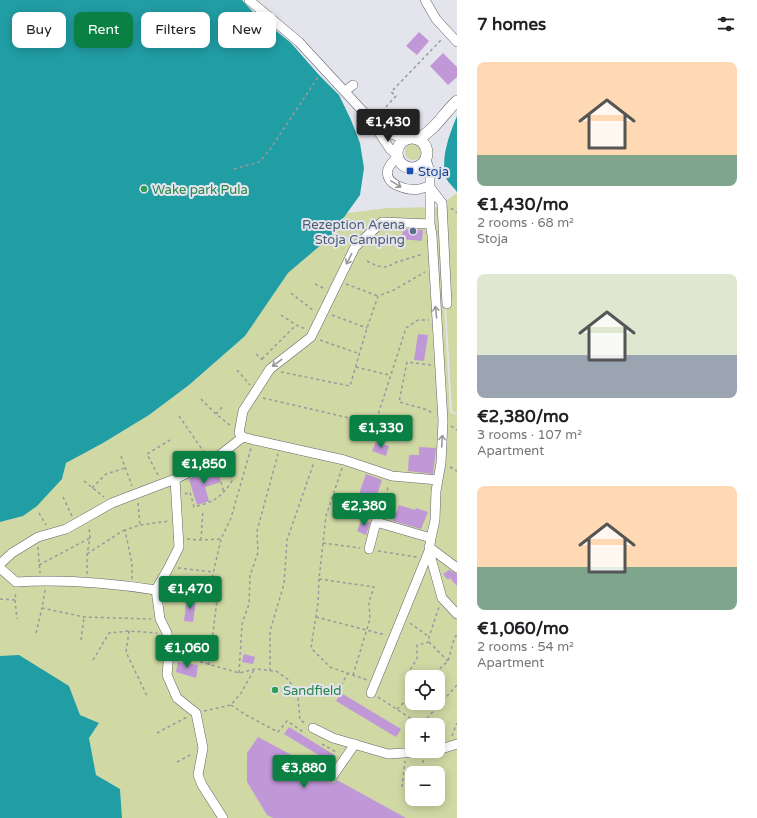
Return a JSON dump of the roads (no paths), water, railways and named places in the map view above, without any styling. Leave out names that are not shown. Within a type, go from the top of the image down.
[{"type":"main road","points":[[440,121],[426,156],[417,167],[407,167],[403,164],[397,152],[400,144],[429,133],[457,101]]},
{"type":"main road","points":[[412,139],[423,143],[426,156]]},
{"type":"street","points":[[249,0],[299,42],[380,131],[390,149],[398,156],[390,164],[388,169],[390,181],[396,185],[412,190],[429,186]]},
{"type":"street","points":[[425,0],[436,19],[457,42]]},
{"type":"street","points":[[287,32],[294,25]]},
{"type":"street","points":[[345,91],[353,85]]},
{"type":"street","points":[[380,131],[412,139]]},
{"type":"street","points":[[371,693],[430,545],[435,520],[436,491],[441,463],[443,421],[433,251],[430,224],[430,173],[426,156]]},
{"type":"street","points":[[429,186],[442,203],[447,304]]},
{"type":"street","points":[[0,564],[12,553],[38,537],[66,529],[112,503],[137,495],[175,479],[211,462],[219,456],[241,435],[243,411],[270,368],[312,335],[321,313],[355,247],[382,222],[430,224]]},
{"type":"street","points":[[241,435],[254,440],[344,460],[392,476],[438,480]]},
{"type":"street","points":[[175,479],[179,547],[156,590],[160,619],[167,633],[169,652],[168,675],[177,698],[196,713],[202,748],[198,775],[202,785],[223,818]]},
{"type":"street","points":[[423,479],[436,491]]},
{"type":"street","points":[[369,549],[376,522],[430,545],[457,568]]},
{"type":"street","points":[[430,545],[442,598],[457,614]]},
{"type":"street","points":[[0,568],[16,582],[44,580],[87,582],[133,586],[156,590]]},
{"type":"street","points":[[309,730],[388,754],[405,753]]},
{"type":"street","points":[[332,778],[354,744]]},
{"type":"water","points":[[0,0],[242,0],[253,12],[218,12],[218,48],[276,48],[276,31],[291,43],[339,95],[351,120],[360,143],[364,168],[360,195],[329,238],[288,273],[245,336],[189,385],[149,415],[103,443],[66,463],[62,479],[37,506],[23,516],[0,522]]},
{"type":"water","points":[[457,116],[457,192],[447,179],[444,170],[444,162],[451,130]]},
{"type":"water","points":[[19,655],[69,686],[80,715],[99,723],[89,738],[96,775],[120,789],[122,818],[0,818],[0,656]]},
{"type":"place","name":"Stoja","points":[[410,171]]},
{"type":"place","name":"Wake park Pula","points":[[144,189]]},
{"type":"place","name":"Rezeption Arena Stoja Camping","points":[[413,231]]},
{"type":"place","name":"Sandfield","points":[[275,690]]}]
